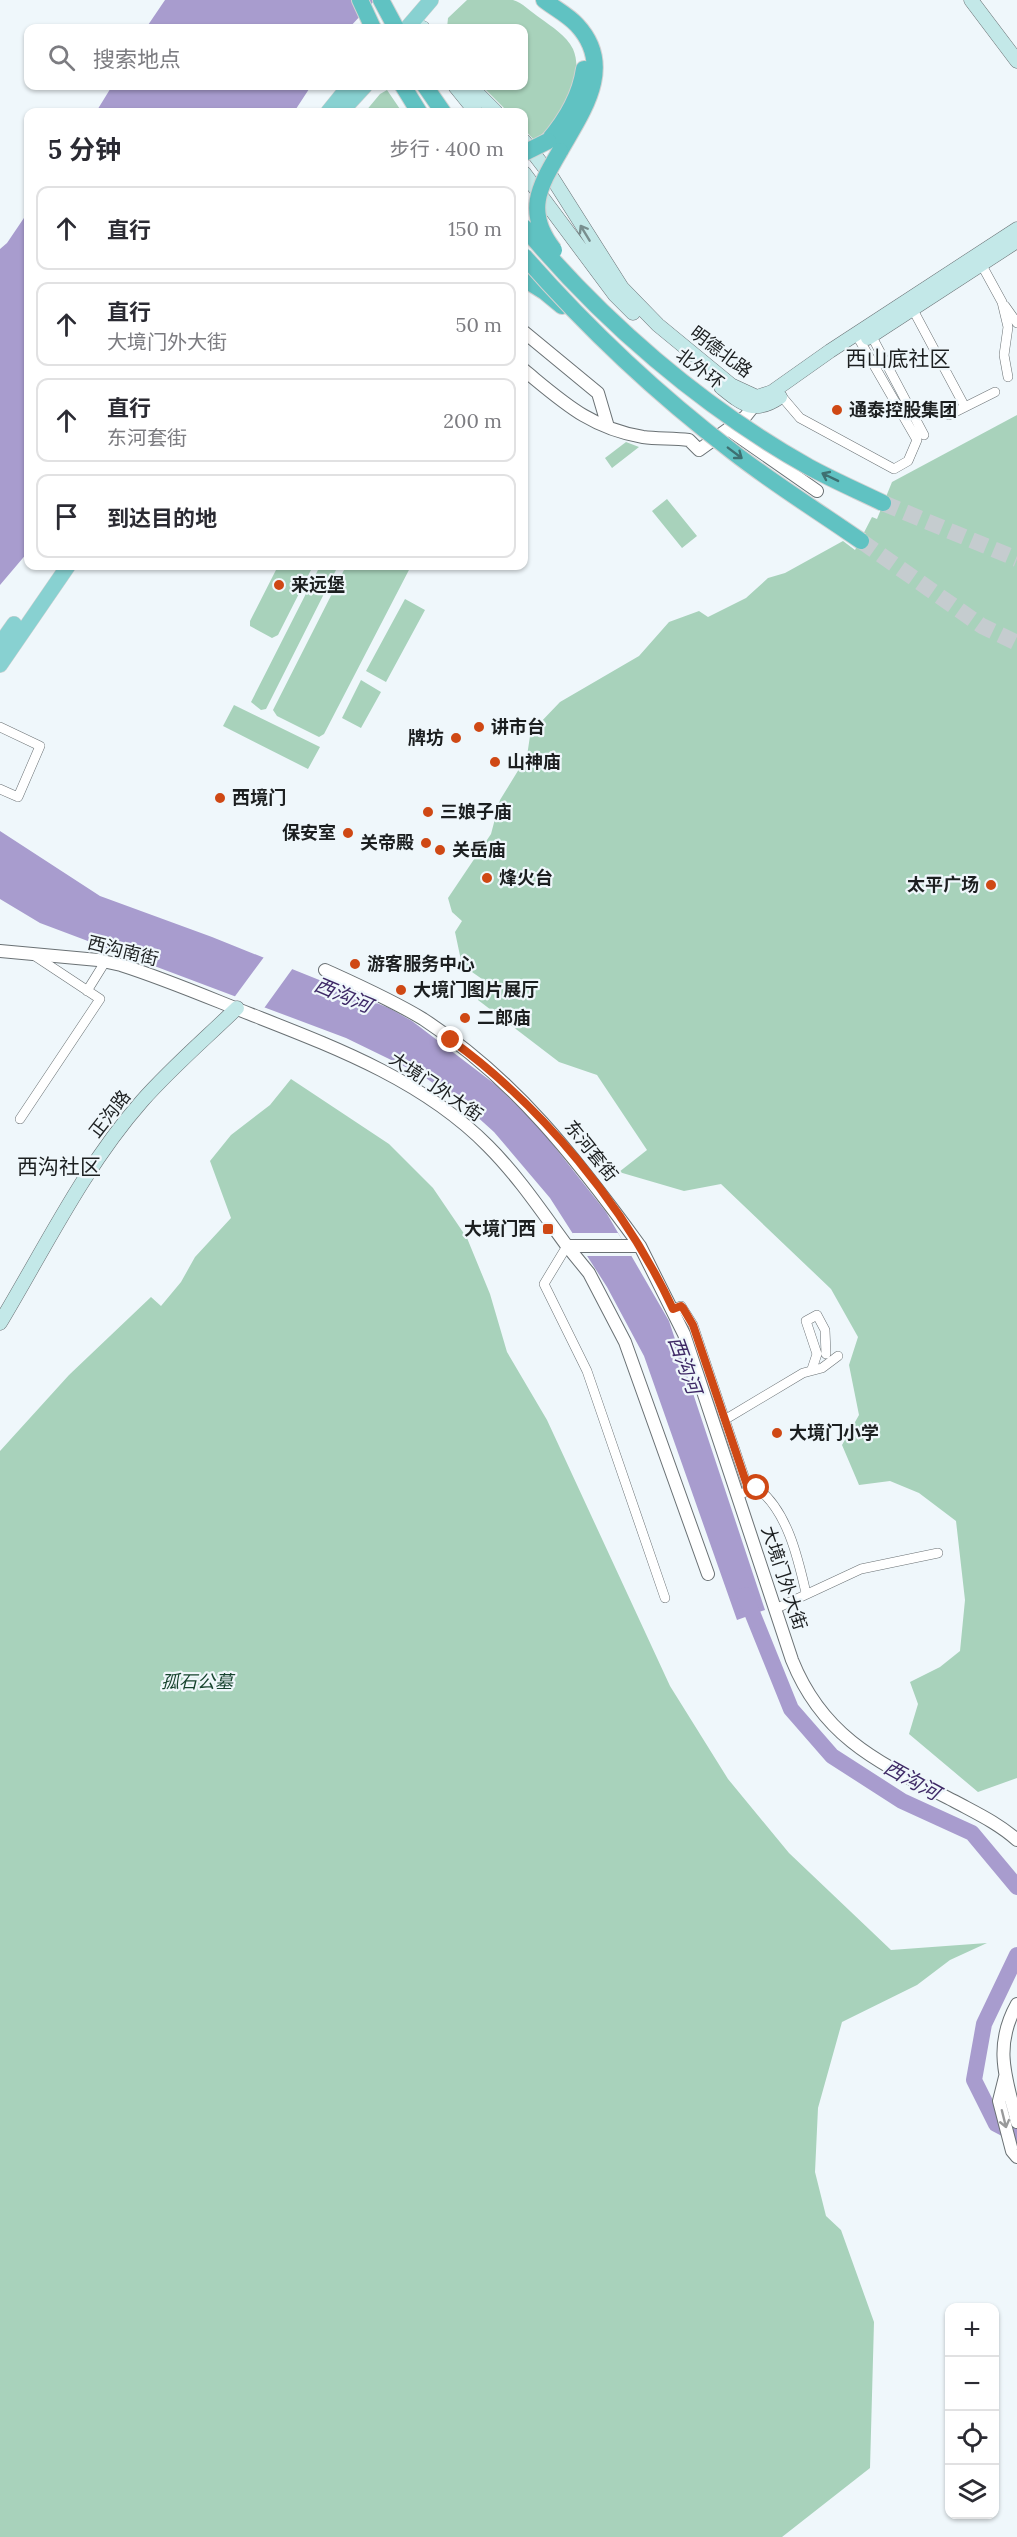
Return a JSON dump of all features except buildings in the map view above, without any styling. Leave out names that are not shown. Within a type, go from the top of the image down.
[{"type":"highway","points":[[360,0],[371,24]]},
{"type":"highway","points":[[381,0],[408,24]]},
{"type":"highway","points":[[529,0],[578,40],[584,55],[582,88],[561,126],[537,198],[539,224],[563,263],[693,388]]},
{"type":"highway","points":[[528,152],[554,146],[590,98],[594,80],[595,62],[589,44],[577,25],[544,0]]},
{"type":"highway","points":[[402,90],[409,108]]},
{"type":"highway","points":[[404,90],[416,108]]},
{"type":"highway","points":[[428,90],[440,108]]},
{"type":"highway","name":"北外环","points":[[528,231],[603,311],[648,353],[693,388],[760,437],[809,467],[883,503]]},
{"type":"highway","points":[[528,260],[614,351],[668,400]]},
{"type":"highway","points":[[528,281],[545,292],[612,356],[734,453],[861,541]]},
{"type":"main road","points":[[415,24],[430,0]]},
{"type":"main road","points":[[417,24],[441,0]]},
{"type":"main road","points":[[971,0],[1017,61]]},
{"type":"main road","points":[[331,108],[346,90]]},
{"type":"main road","points":[[345,108],[361,90]]},
{"type":"main road","points":[[458,90],[474,108]]},
{"type":"main road","points":[[475,90],[492,108]]},
{"type":"main road","name":"明德北路","points":[[528,146],[551,176],[622,288],[658,325],[755,402]]},
{"type":"main road","name":"明德北路","points":[[528,178],[615,295],[649,330],[738,401],[755,402],[778,393],[979,260],[1017,229]]},
{"type":"main road","name":"明德北路","points":[[979,260],[1017,241]]},
{"type":"main road","points":[[0,644],[53,570]]},
{"type":"main road","points":[[0,665],[65,570]]},
{"type":"main road","name":"正沟路","points":[[0,1309],[89,1160],[111,1128],[135,1097],[233,1007]]},
{"type":"main road","name":"正沟路","points":[[0,1323],[92,1167],[122,1125],[143,1099],[233,1007]]},
{"type":"street","points":[[979,260],[1002,302],[1017,323]]},
{"type":"street","points":[[1002,302],[1008,327],[1004,355],[1008,377]]},
{"type":"street","points":[[910,305],[965,407]]},
{"type":"street","points":[[528,335],[598,393],[608,427]]},
{"type":"street","points":[[778,393],[800,418],[894,469],[908,461],[917,440],[864,335]]},
{"type":"street","points":[[864,335],[924,435]]},
{"type":"street","points":[[528,373],[580,416],[644,437],[689,440],[699,450],[728,429],[755,402]]},
{"type":"street","points":[[949,415],[995,392]]},
{"type":"street","points":[[728,429],[817,491]]},
{"type":"street","points":[[0,728],[40,746],[18,796],[0,789]]},
{"type":"street","name":"西沟南街","points":[[0,951],[105,962],[150,974],[233,1007]]},
{"type":"street","points":[[20,1119],[100,999],[29,953]]},
{"type":"street","points":[[87,991],[105,962]]},
{"type":"street","name":"东河套街","points":[[325,970],[423,1020],[503,1081],[551,1130],[640,1246]]},
{"type":"street","name":"大境门外大街","points":[[233,1007],[351,1055],[400,1080],[445,1110],[487,1145],[524,1187],[573,1246],[625,1342],[708,1574]]},
{"type":"street","points":[[640,1246],[573,1246],[544,1284],[587,1371],[665,1598]]},
{"type":"street","name":"大境门外大街","points":[[640,1246],[684,1334],[743,1493],[775,1609],[799,1679],[813,1703],[840,1732],[870,1757],[986,1818],[1017,1840]]},
{"type":"street","points":[[673,1309],[681,1306],[693,1325],[726,1419],[743,1493],[757,1488],[767,1496],[786,1527],[800,1566],[806,1593]]},
{"type":"street","points":[[812,1369],[817,1354],[806,1321],[817,1316],[825,1330],[826,1354]]},
{"type":"street","points":[[726,1419],[812,1369],[822,1368],[838,1356]]},
{"type":"street","points":[[775,1609],[806,1593],[816,1592],[861,1569],[938,1553]]},
{"type":"street","points":[[1017,2004],[1005,2033],[1002,2053],[1004,2081],[1017,2122]]},
{"type":"street","points":[[1004,2081],[999,2102],[1015,2155]]},
{"type":"green space","points":[[467,0],[513,0],[523,5],[567,40],[573,49],[576,61],[573,87],[561,113],[544,133],[534,140],[528,133],[528,108],[504,108],[486,90],[528,90],[528,24],[447,24],[448,18]]},
{"type":"green space","points":[[387,90],[399,108],[368,108],[380,94]]},
{"type":"green space","points":[[1017,415],[1017,1778],[978,1792],[909,1734],[918,1704],[910,1682],[940,1667],[960,1651],[965,1600],[956,1521],[919,1493],[890,1481],[859,1485],[842,1445],[859,1415],[849,1365],[858,1337],[831,1289],[721,1184],[684,1191],[619,1172],[647,1150],[597,1075],[559,1062],[478,1000],[482,979],[462,965],[455,932],[462,921],[452,912],[448,898],[491,834],[500,800],[527,756],[530,736],[560,702],[639,656],[669,622],[699,611],[708,617],[746,598],[768,578],[785,573],[843,541],[855,550],[872,517],[877,519],[892,482]]},
{"type":"green space","points":[[626,442],[639,447],[612,468],[605,458]]},
{"type":"green space","points":[[667,499],[697,536],[682,548],[652,511]]},
{"type":"green space","points":[[276,570],[311,570],[278,635],[272,638],[250,626],[250,621]]},
{"type":"green space","points":[[318,570],[336,570],[266,709],[261,710],[251,702]]},
{"type":"green space","points":[[344,570],[409,570],[324,734],[319,737],[277,716],[273,710]]},
{"type":"green space","points":[[405,599],[425,610],[386,682],[366,671]]},
{"type":"green space","points":[[361,680],[381,692],[361,728],[342,718]]},
{"type":"green space","points":[[234,705],[320,747],[308,769],[223,726]]},
{"type":"green space","name":"孤石公墓","points":[[291,1079],[389,1144],[433,1188],[467,1238],[490,1294],[507,1352],[547,1420],[670,1686],[728,1779],[789,1853],[891,1950],[987,1943],[950,1960],[917,1985],[842,2022],[818,2108],[815,2172],[826,2216],[841,2230],[874,2322],[870,2468],[782,2537],[0,2537],[0,1451],[69,1375],[151,1297],[161,1306],[181,1282],[195,1257],[231,1218],[210,1161],[231,1135],[270,1105]]},
{"type":"water","points":[[165,0],[375,0],[353,24],[149,24]]},
{"type":"water","points":[[110,90],[308,90],[297,108],[98,108]]},
{"type":"water","points":[[24,218],[24,557],[0,585],[0,249],[7,243]]},
{"type":"water","points":[[0,831],[100,896],[212,937],[389,1008],[412,1021],[496,1085],[539,1127],[606,1212],[669,1321],[765,1610],[737,1620],[644,1356],[607,1287],[550,1198],[494,1132],[463,1104],[420,1074],[346,1038],[40,923],[0,899]]},
{"type":"pier","points":[[264,957],[293,968],[262,1011],[233,999]]},
{"type":"pier","points":[[572,1233],[618,1233],[632,1256],[586,1256]]},
{"type":"waterway","name":"西沟河","points":[[745,1595],[791,1709],[832,1756],[902,1801],[972,1833],[1017,1887]]},
{"type":"waterway","name":"西沟河","points":[[1017,1955],[984,2024],[974,2080],[996,2124],[1017,2135]]},
{"type":"tunnel","points":[[883,503],[1017,559]]},
{"type":"tunnel","points":[[861,541],[982,626],[1017,643]]},
{"type":"place","name":"通泰控股集团","points":[[837,410]]},
{"type":"place","name":"来远堡","points":[[279,585]]},
{"type":"place","name":"讲市台","points":[[479,727]]},
{"type":"place","name":"牌坊","points":[[456,738]]},
{"type":"place","name":"山神庙","points":[[495,762]]},
{"type":"place","name":"西境门","points":[[220,798]]},
{"type":"place","name":"三娘子庙","points":[[428,812]]},
{"type":"place","name":"保安室","points":[[348,833]]},
{"type":"place","name":"关帝殿","points":[[426,843]]},
{"type":"place","name":"关岳庙","points":[[440,850]]},
{"type":"place","name":"烽火台","points":[[487,878]]},
{"type":"place","name":"太平广场","points":[[991,885]]},
{"type":"place","name":"游客服务中心","points":[[355,964]]},
{"type":"place","name":"大境门图片展厅","points":[[401,990]]},
{"type":"place","name":"二郎庙","points":[[465,1018]]},
{"type":"place","name":"大境门西","points":[[548,1229]]},
{"type":"place","name":"大境门小学","points":[[777,1433]]},
{"type":"district","name":"西山底社区","points":[[898,359]]},
{"type":"district","name":"西沟社区","points":[[59,1167]]},
{"type":"route","points":[[451,1040],[503,1081],[551,1130],[640,1246],[673,1309],[681,1306],[683,1308],[693,1325],[749,1491],[757,1488]]}]
